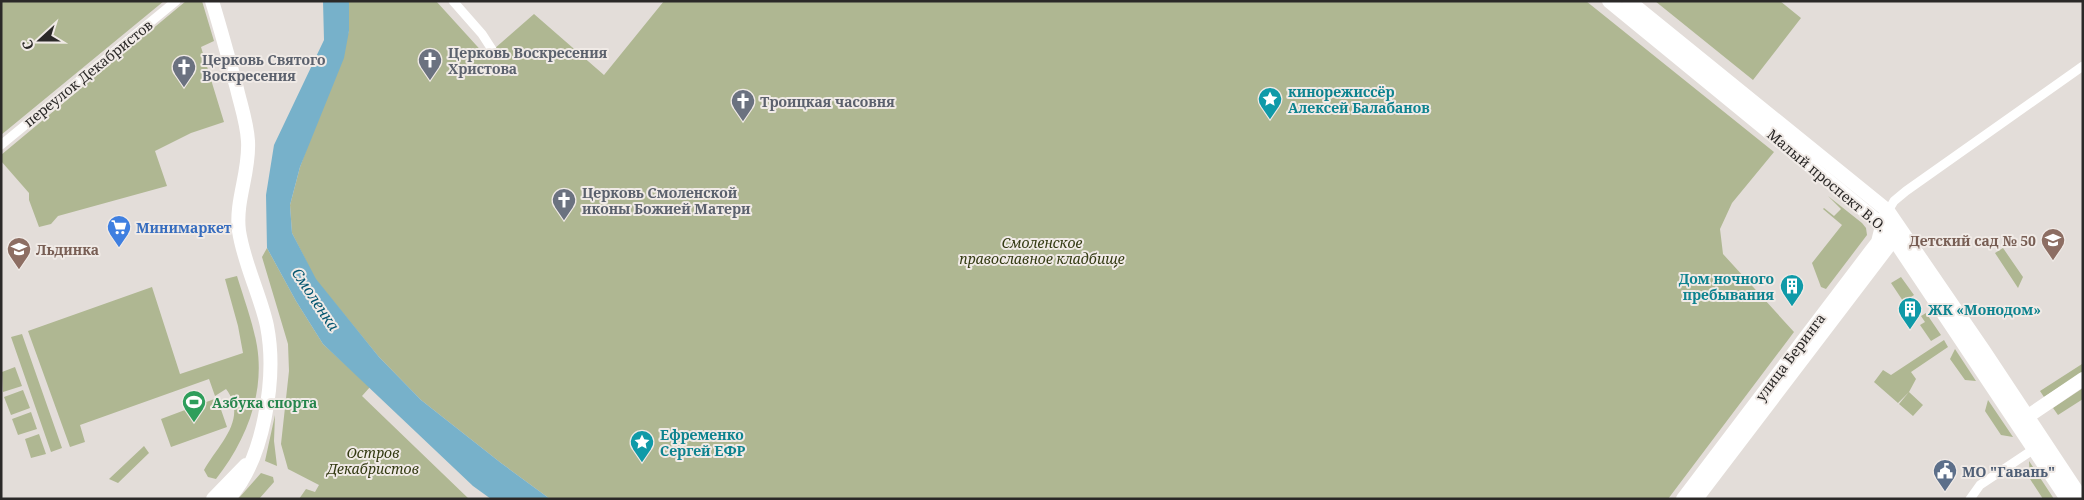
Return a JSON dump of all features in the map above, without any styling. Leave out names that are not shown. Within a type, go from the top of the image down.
[{"type":"main road","points":[[212,1],[247,128],[248,155],[239,202],[239,231],[262,308],[270,347],[271,368],[265,416],[246,476],[228,499]]},
{"type":"main road","name":"Малый проспект В.О.","points":[[1610,1],[1885,217]]},
{"type":"main road","name":"Малый проспект В.О.","points":[[1629,1],[1885,217],[2022,420],[2034,449],[2067,499]]},
{"type":"main road","points":[[1885,217],[1892,236]]},
{"type":"main road","name":"улица Беринга","points":[[1683,499],[1878,242],[1885,217]]},
{"type":"main road","name":"Малый проспект В.О.","points":[[1892,236],[2022,420],[2082,499]]},
{"type":"main road","name":"улица Беринга","points":[[1696,499],[1887,248],[1892,236]]},
{"type":"main road","points":[[2022,420],[2083,380]]},
{"type":"main road","points":[[213,499],[250,461]]},
{"type":"street","name":"переулок Декабристов","points":[[1,145],[176,1]]},
{"type":"street","points":[[453,1],[482,34],[493,51]]},
{"type":"street","name":"улица Беринга","points":[[1885,217],[1894,201],[1906,191],[2083,66]]},
{"type":"street","points":[[1970,499],[1980,485],[2034,449]]},
{"type":"green space","points":[[1,1],[164,1],[1,135]]},
{"type":"green space","points":[[186,1],[202,1],[214,41],[201,47],[224,122],[191,133],[155,151],[167,186],[58,216],[51,224],[39,227],[29,200],[29,193],[1,161],[1,155]]},
{"type":"green space","name":"Смоленское православное кладбище","points":[[349,1],[436,1],[486,56],[534,14],[604,75],[664,1],[1586,1],[1774,152],[1732,203],[1720,229],[1723,254],[1794,332],[1668,499],[550,499],[421,400],[379,357],[315,279],[292,233],[290,205],[300,167],[349,31]]},
{"type":"green space","points":[[1655,1],[1780,1],[1801,18],[1753,80]]},
{"type":"green space","points":[[1828,196],[1862,223],[1866,228],[1867,235],[1826,289],[1821,287],[1812,263],[1842,225],[1823,209],[1834,216],[1841,209]]},
{"type":"green space","name":"Остров Декабристов","points":[[267,248],[296,301],[323,344],[370,387],[362,396],[469,499],[299,499],[306,489],[315,492],[319,485],[288,469],[281,444],[289,371],[288,344],[262,257]]},
{"type":"green space","points":[[2003,248],[2023,277],[2018,288],[1995,253]]},
{"type":"green space","points":[[237,276],[257,346],[258,382],[255,400],[244,434],[236,450],[216,479],[208,477],[204,470],[229,431],[234,411],[232,400],[226,389],[215,396],[209,379],[80,425],[85,442],[70,447],[28,331],[152,287],[180,374],[243,353],[238,326],[225,279]]},
{"type":"green space","points":[[1901,277],[1914,295],[1908,299],[1911,305],[1907,307],[1891,283]]},
{"type":"green space","points":[[1926,313],[1941,335],[1931,341],[1920,325],[1925,322],[1921,316]]},
{"type":"green space","points":[[22,334],[62,448],[51,452],[11,337]]},
{"type":"green space","points":[[1944,340],[1948,347],[1911,372],[1916,379],[1909,392],[1898,403],[1874,382],[1883,370],[1891,375]]},
{"type":"green space","points":[[1955,349],[1976,381],[1965,380],[1950,359]]},
{"type":"green space","points":[[2082,364],[2083,372],[2044,397],[2040,391]]},
{"type":"green space","points":[[15,367],[22,386],[3,392],[2,372]]},
{"type":"green space","points":[[2083,388],[2083,399],[2058,415],[2053,408]]},
{"type":"green space","points":[[23,390],[30,408],[11,415],[4,397]]},
{"type":"green space","points":[[1909,392],[1923,405],[1913,416],[1899,404]]},
{"type":"green space","name":"Азбука спорта","points":[[217,398],[227,427],[171,447],[161,419]]},
{"type":"green space","points":[[1988,400],[2013,437],[2001,435],[1985,411]]},
{"type":"green space","points":[[31,412],[37,429],[18,435],[12,419]]},
{"type":"green space","points":[[275,415],[274,441],[277,466],[265,461]]},
{"type":"green space","points":[[39,434],[46,454],[31,458],[25,439]]},
{"type":"green space","points":[[144,446],[149,453],[118,483],[109,479]]},
{"type":"green space","points":[[2029,461],[2054,499],[2043,499],[2030,479]]},
{"type":"green space","points":[[261,473],[273,477],[274,482],[259,499],[238,499]]},
{"type":"water","name":"Смоленка","points":[[323,1],[349,1],[349,31],[344,58],[300,167],[290,205],[292,233],[316,279],[379,357],[421,400],[550,499],[491,499],[473,486],[323,344],[296,301],[267,248],[266,195],[274,145],[324,40]]},
{"type":"place","name":"Церковь Воскресения Христова","points":[[430,81]]},
{"type":"place","name":"Церковь Святого Воскресения","points":[[184,88]]},
{"type":"place","name":"кинорежиссёр Алексей Балабанов","points":[[1270,120]]},
{"type":"place","name":"Троицкая часовня","points":[[743,122]]},
{"type":"place","name":"Церковь Смоленской иконы Божией Матери","points":[[564,221]]},
{"type":"place","name":"Минимаркет","points":[[119,248]]},
{"type":"place","name":"Детский сад № 50","points":[[2053,261]]},
{"type":"place","name":"Льдинка","points":[[19,270]]},
{"type":"place","name":"Дом ночного пребывания","points":[[1792,307]]},
{"type":"place","name":"ЖК «Монодом»","points":[[1910,330]]},
{"type":"place","name":"Азбука спорта","points":[[194,423]]},
{"type":"place","name":"Ефременко Сергей ЕФР","points":[[642,463]]},
{"type":"place","name":"МО \"Гавань\"","points":[[1945,492]]}]
